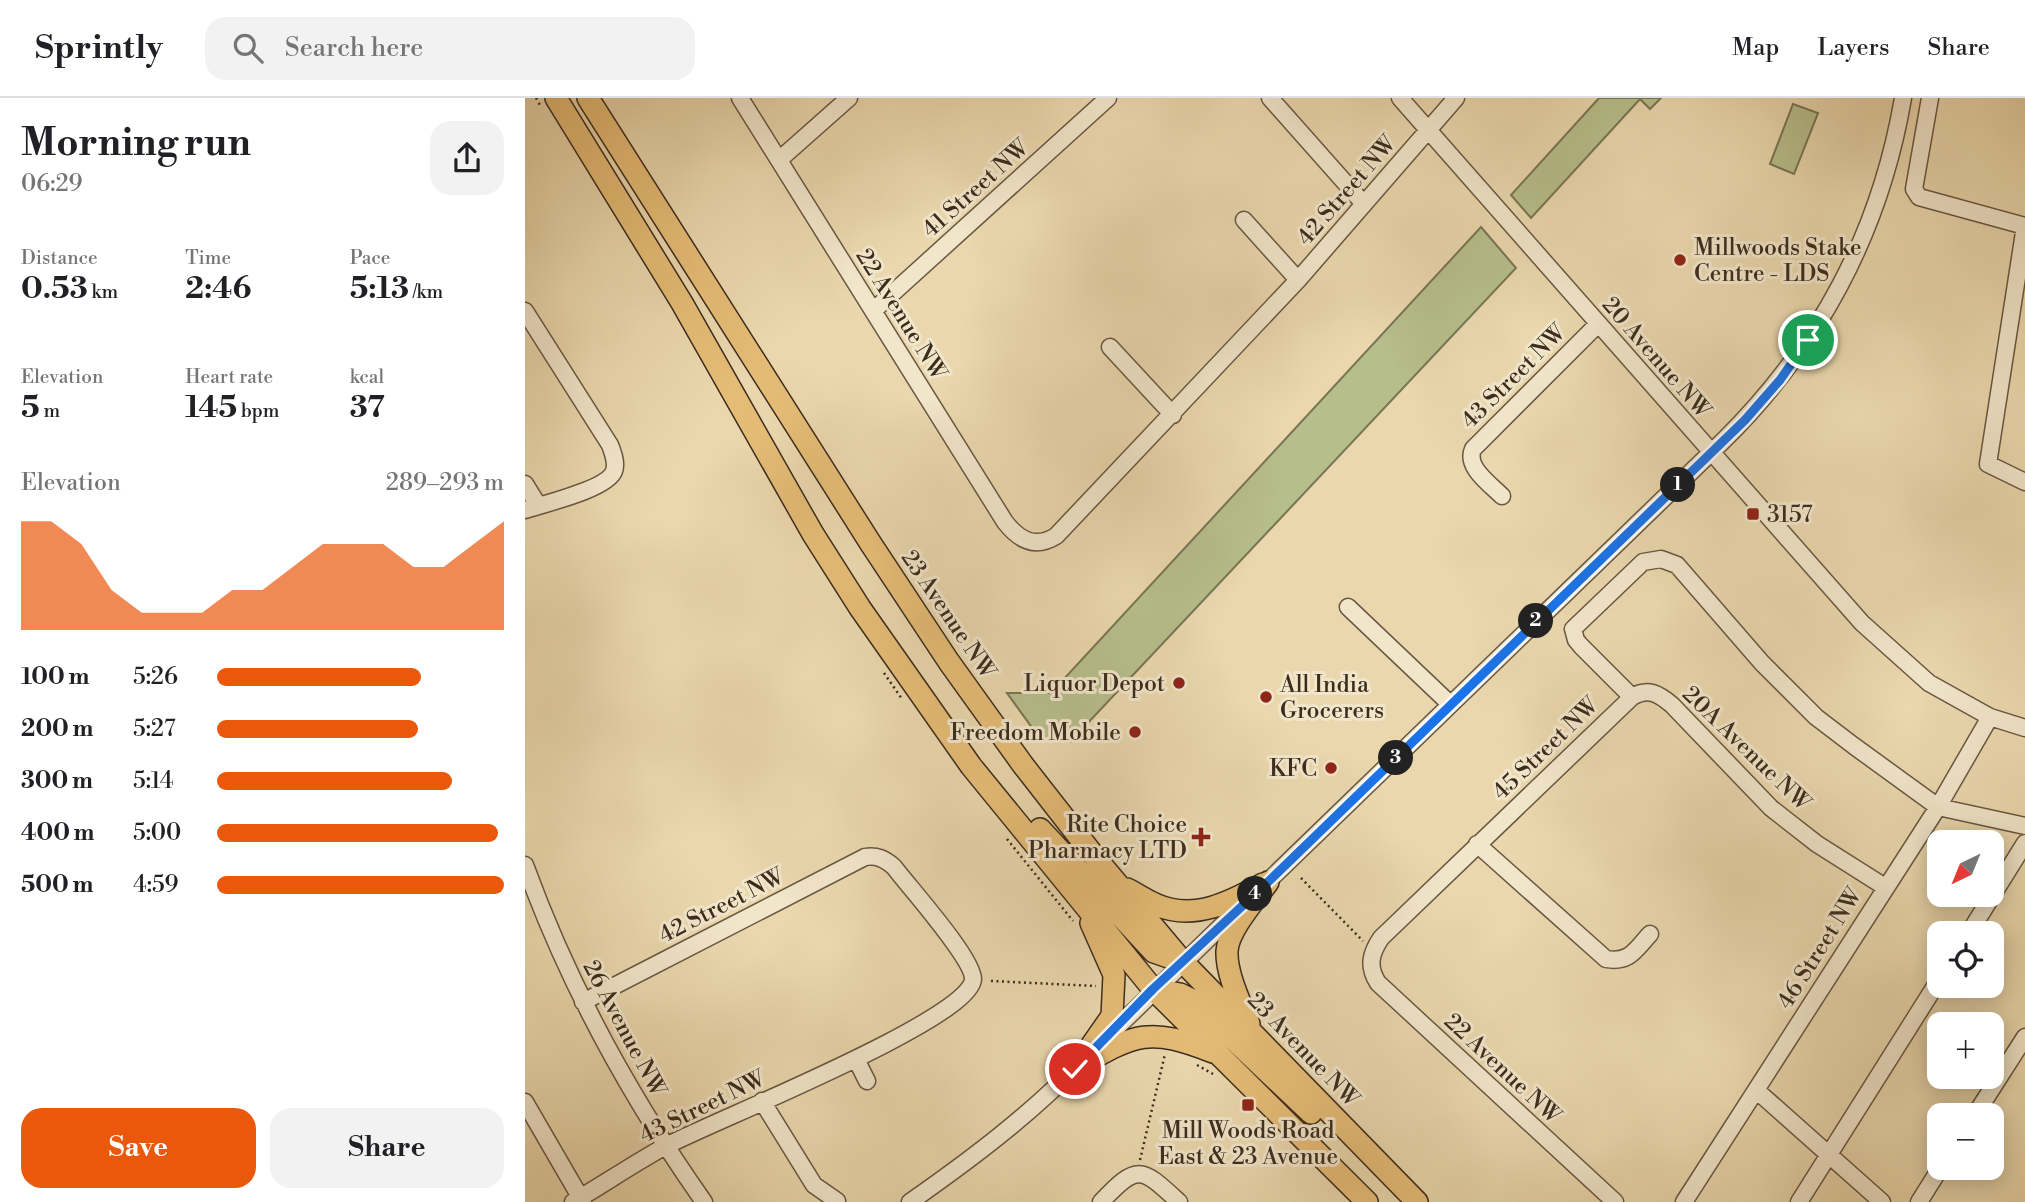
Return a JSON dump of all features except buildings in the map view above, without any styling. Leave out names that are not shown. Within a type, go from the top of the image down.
[{"type":"main road","points":[[556,98],[682,303],[813,534],[860,608],[971,766],[1225,1073],[1367,1202]]},
{"type":"main road","name":"23 Avenue NW","points":[[588,98],[871,544],[949,662],[1037,784],[1183,962],[1417,1202]]},
{"type":"main road","points":[[971,766],[1041,829],[1154,952],[1183,962]]},
{"type":"main road","points":[[1115,881],[1158,906],[1184,911],[1199,911],[1226,904],[1268,882]]},
{"type":"main road","points":[[1254,1036],[1232,982],[1227,951],[1233,932],[1268,882]]},
{"type":"main road","points":[[1075,1069],[1112,1016],[1114,975],[1076,893]]},
{"type":"main road","points":[[1153,989],[1180,994],[1192,1000],[1303,1106],[1379,1165]]},
{"type":"main road","points":[[1075,1069],[1117,1045],[1143,1037],[1168,1037],[1214,1053],[1225,1073]]},
{"type":"street","name":"22 Avenue NW","points":[[740,98],[1005,522],[1020,537],[1035,544]]},
{"type":"street","points":[[779,160],[849,98]]},
{"type":"street","name":"41 Street NW","points":[[873,311],[1108,98]]},
{"type":"street","points":[[1270,98],[1364,204]]},
{"type":"street","name":"20 Avenue NW","points":[[1400,98],[1862,623],[1929,683],[1990,717],[2025,728]]},
{"type":"street","name":"42 Street NW","points":[[1035,544],[1056,536],[1173,415],[1298,279],[1455,98]]},
{"type":"street","points":[[910,1202],[1000,1135],[1075,1069],[1153,989],[1268,882],[1745,420],[1780,380],[1823,317],[1843,280],[1865,235],[1887,172],[1903,98]]},
{"type":"street","points":[[1930,98],[1914,189],[1919,197],[2025,226],[1988,464],[2025,482]]},
{"type":"street","name":"42 Street NW","points":[[1244,220],[1298,279]]},
{"type":"street","points":[[525,311],[610,445],[614,459],[614,472],[597,486],[531,508],[525,484]]},
{"type":"street","name":"43 Street NW","points":[[1501,496],[1473,464],[1470,454],[1598,324]]},
{"type":"street","points":[[1110,347],[1173,415]]},
{"type":"street","name":"20A Avenue NW","points":[[1885,887],[1817,844],[1771,808],[1672,705],[1663,697],[1640,694],[1581,646],[1573,629],[1643,562],[1661,559],[1677,565],[1762,663],[1815,717],[1938,807]]},
{"type":"street","points":[[1348,607],[1451,704]]},
{"type":"street","name":"45 Street NW","points":[[1371,961],[1381,938],[1477,844],[1640,694]]},
{"type":"street","name":"46 Street NW","points":[[1683,1202],[1938,807],[1990,717]]},
{"type":"street","points":[[1938,807],[2025,826]]},
{"type":"street","points":[[1976,921],[2025,843]]},
{"type":"street","points":[[1477,844],[1606,959],[1622,961],[1650,933]]},
{"type":"street","name":"42 Street NW","points":[[583,1002],[865,857],[881,858]]},
{"type":"street","name":"43 Street NW","points":[[579,1201],[665,1147],[856,1059],[936,1017],[965,995],[973,978],[965,958],[894,867],[881,858]]},
{"type":"street","name":"26 Avenue NW","points":[[525,865],[583,1002],[639,1106],[704,1202]]},
{"type":"street","name":"22 Avenue NW","points":[[1371,961],[1378,983],[1615,1202]]},
{"type":"street","points":[[1799,1202],[1928,998]]},
{"type":"street","points":[[1983,1103],[2025,1037]]},
{"type":"street","points":[[856,1059],[867,1080]]},
{"type":"street","points":[[1756,1090],[1882,1202]]},
{"type":"street","points":[[762,1101],[814,1185],[837,1201]]},
{"type":"street","points":[[525,1102],[579,1201]]},
{"type":"street","points":[[1101,1202],[1126,1177],[1138,1174],[1156,1180],[1179,1202]]},
{"type":"street","points":[[1919,1202],[1933,1180]]},
{"type":"path","points":[[1301,878],[1363,941]]},
{"type":"path","points":[[991,981],[1099,986]]},
{"type":"path","points":[[1138,1174],[1165,1051]]},
{"type":"path","points":[[1189,1062],[1212,1073],[1225,1073]]},
{"type":"green space","points":[[1599,98],[1661,98],[1650,109],[1640,99],[1531,218],[1511,195]]},
{"type":"green space","points":[[1793,104],[1818,113],[1794,174],[1770,164]]},
{"type":"green space","points":[[1481,227],[1516,268],[1070,742],[1041,740],[1007,693],[1051,693]]},
{"type":"place","name":"Millwoods Stake Centre - LDS","points":[[1680,260]]},
{"type":"place","name":"3157","points":[[1753,514]]},
{"type":"place","name":"Liquor Depot","points":[[1179,683]]},
{"type":"place","name":"All India Grocerers","points":[[1266,697]]},
{"type":"place","name":"Freedom Mobile","points":[[1135,732]]},
{"type":"place","name":"KFC","points":[[1331,768]]},
{"type":"place","name":"Rite Choice Pharmacy LTD","points":[[1201,837]]},
{"type":"place","name":"Mill Woods Road East & 23 Avenue","points":[[1248,1105]]},
{"type":"route","points":[[1075,1069],[1153,989],[1268,882],[1745,420],[1780,380],[1808,340]]}]
